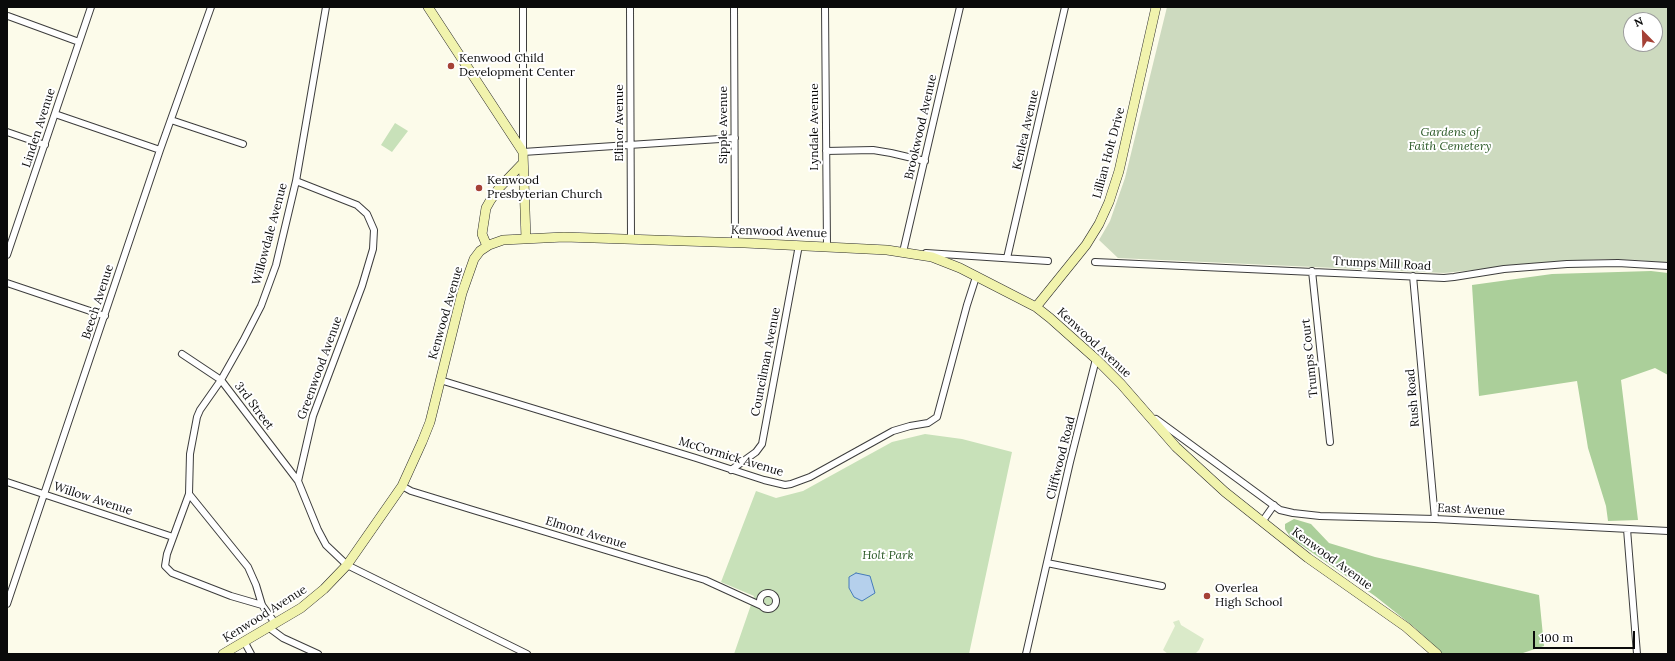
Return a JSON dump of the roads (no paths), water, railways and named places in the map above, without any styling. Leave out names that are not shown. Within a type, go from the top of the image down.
[{"type":"main road","points":[[428,7],[523,152],[526,238]]},
{"type":"main road","name":"Lillian Holt Drive","points":[[1036,307],[1086,245],[1099,224],[1109,202],[1119,171],[1156,7]]},
{"type":"main road","points":[[487,246],[482,234],[486,208],[499,188],[523,163]]},
{"type":"main road","name":"Kenwood Avenue","points":[[222,654],[308,603],[324,589],[347,565],[402,486],[425,435],[466,278],[477,254],[487,246],[503,240],[564,237],[631,238],[867,248],[918,254],[944,261],[1036,307],[1060,326],[1096,358],[1190,461],[1262,522],[1308,558],[1406,627],[1437,654]]},
{"type":"street","name":"Linden Avenue","points":[[7,255],[91,7]]},
{"type":"street","name":"Beech Avenue","points":[[7,604],[45,495],[160,150],[211,7]]},
{"type":"street","name":"Willowdale Avenue","points":[[262,605],[231,596],[172,573],[165,566],[167,554],[188,494],[189,468],[195,424],[200,410],[221,380],[243,341],[267,288],[281,245],[296,181],[326,7]]},
{"type":"street","points":[[522,7],[523,152],[735,138]]},
{"type":"street","name":"Elinor Avenue","points":[[630,7],[631,238]]},
{"type":"street","name":"Sipple Avenue","points":[[734,7],[735,242]]},
{"type":"street","name":"Lyndale Avenue","points":[[825,7],[827,246]]},
{"type":"street","name":"Brookwood Avenue","points":[[904,252],[960,7]]},
{"type":"street","name":"Kenlea Avenue","points":[[1007,258],[1066,7]]},
{"type":"street","points":[[8,16],[79,42]]},
{"type":"street","points":[[55,114],[160,150]]},
{"type":"street","points":[[171,120],[243,144]]},
{"type":"street","points":[[7,132],[44,145]]},
{"type":"street","points":[[826,152],[873,150],[925,161]]},
{"type":"street","name":"Greenwood Avenue","points":[[296,181],[357,205],[367,214],[374,230],[375,240],[362,286],[313,416],[298,481]]},
{"type":"street","name":"Councilman Avenue","points":[[731,470],[756,452],[762,444],[799,245]]},
{"type":"street","points":[[918,254],[929,252],[1048,261]]},
{"type":"street","name":"Trumps Mill Road","points":[[1095,262],[1454,277],[1504,269],[1567,264],[1618,263],[1668,266]]},
{"type":"street","name":"Trumps Court","points":[[1312,271],[1330,442]]},
{"type":"street","name":"Rush Road","points":[[1413,276],[1434,519]]},
{"type":"street","name":"McCormick Avenue","points":[[440,380],[764,480],[785,485],[791,484],[810,477],[893,431],[928,423],[934,420],[940,408],[967,305],[976,277]]},
{"type":"street","points":[[7,283],[105,316]]},
{"type":"street","name":"3rd Street","points":[[182,354],[221,380],[298,481]]},
{"type":"street","name":"Cliffwood Road","points":[[1026,654],[1096,358]]},
{"type":"street","name":"East Avenue","points":[[1139,405],[1158,421],[1280,510],[1320,516],[1434,519],[1668,532]]},
{"type":"street","points":[[298,481],[321,537],[332,551],[347,565],[527,654]]},
{"type":"street","name":"Willow Avenue","points":[[7,482],[173,537]]},
{"type":"street","name":"Elmont Avenue","points":[[402,486],[411,491],[705,580],[762,606]]},
{"type":"street","points":[[188,494],[248,567],[256,585],[262,605],[272,625],[283,638],[318,654]]},
{"type":"street","points":[[1262,522],[1274,505]]},
{"type":"street","points":[[1627,529],[1637,654]]},
{"type":"street","points":[[1047,563],[1162,586]]},
{"type":"street","points":[[244,641],[251,654]]},
{"type":"water","points":[[856,573],[870,576],[875,593],[862,601],[854,597],[849,588],[849,577]]},
{"type":"place","name":"Kenwood Child Development Center","points":[[451,66]]},
{"type":"place","name":"Kenwood Presbyterian Church","points":[[479,188]]},
{"type":"place","name":"Overlea High School","points":[[1207,596]]},
{"type":"park label","name":"Gardens of Faith Cemetery","points":[[1450,140]]},
{"type":"park label","name":"Holt Park","points":[[888,556]]}]
